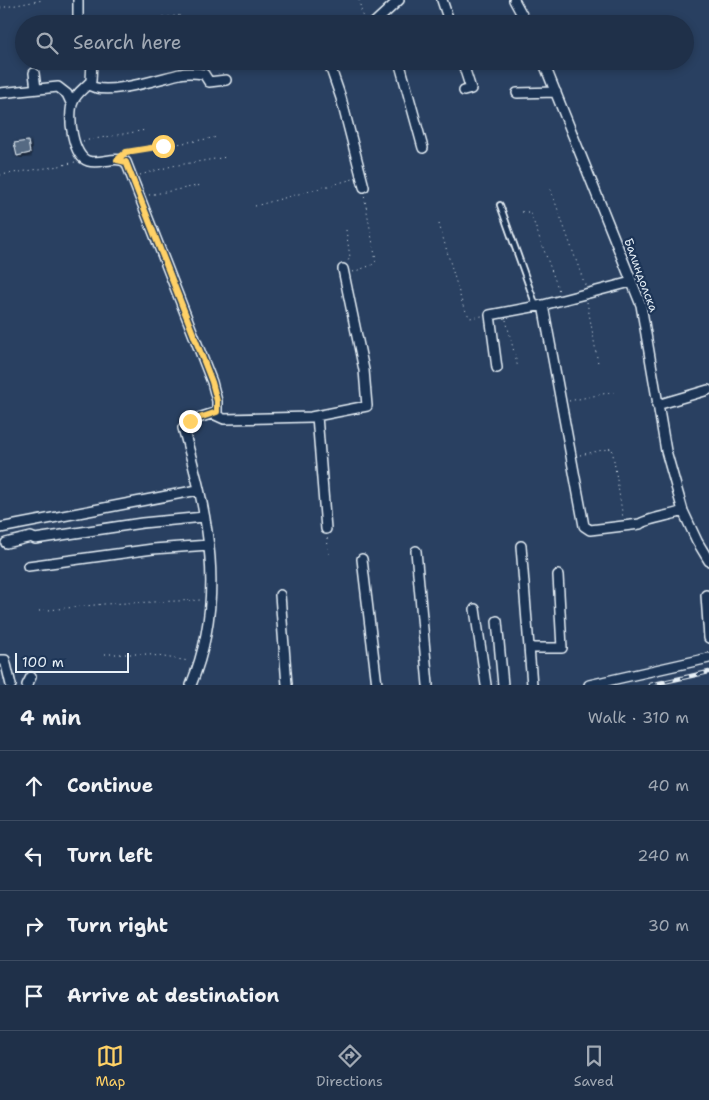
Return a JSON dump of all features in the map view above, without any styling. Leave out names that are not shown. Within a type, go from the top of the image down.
[{"type":"street","points":[[78,0],[78,15]]},
{"type":"street","points":[[384,13],[399,0]]},
{"type":"street","points":[[442,0],[447,15]]},
{"type":"street","points":[[514,0],[522,15]]},
{"type":"street","points":[[72,105],[76,96],[88,84],[92,76],[92,70]]},
{"type":"street","points":[[331,70],[341,98],[364,187]]},
{"type":"street","points":[[401,70],[423,148]]},
{"type":"street","points":[[464,91],[471,89],[465,70]]},
{"type":"street","name":"Балиндолска","points":[[547,70],[645,321],[657,405],[666,451],[684,511],[697,541],[709,561]]},
{"type":"street","points":[[34,73],[36,90]]},
{"type":"street","points":[[88,84],[95,89],[134,85],[182,73],[204,74],[209,82],[226,80]]},
{"type":"street","points":[[0,93],[58,87],[67,94],[72,105],[75,145],[82,158],[96,163],[117,160],[126,162],[212,382],[217,412],[190,421],[183,428],[212,558],[208,631],[200,663],[191,685]]},
{"type":"street","points":[[517,93],[556,92]]},
{"type":"street","points":[[213,414],[224,419],[317,416],[367,406],[364,370],[344,273]]},
{"type":"street","points":[[497,368],[490,315],[539,306],[631,282]]},
{"type":"street","points":[[539,306],[561,402],[584,526],[590,530],[640,524],[644,521],[665,518],[684,511]]},
{"type":"street","points":[[657,405],[708,390]]},
{"type":"street","points":[[317,416],[326,529]]},
{"type":"street","points":[[0,528],[198,490]]},
{"type":"street","points":[[10,545],[30,543],[35,539],[142,523],[204,517]]},
{"type":"street","points":[[28,566],[153,549],[210,545]]},
{"type":"street","points":[[521,546],[532,685]]},
{"type":"street","points":[[416,551],[428,685]]},
{"type":"street","points":[[362,559],[377,685]]},
{"type":"street","points":[[530,648],[562,648],[558,575]]},
{"type":"street","points":[[280,595],[287,685]]},
{"type":"street","points":[[706,595],[709,638]]},
{"type":"street","points":[[475,609],[486,685]]},
{"type":"street","points":[[497,621],[503,685]]},
{"type":"street","points":[[588,685],[709,658]]},
{"type":"street","points":[[0,660],[5,660],[11,685]]},
{"type":"lane","points":[[500,205],[539,306]]},
{"type":"path","points":[[0,8],[43,0]]},
{"type":"path","points":[[359,0],[362,15]]},
{"type":"path","points":[[75,145],[77,142],[146,130]]},
{"type":"path","points":[[117,160],[126,152],[218,137]]},
{"type":"path","points":[[132,178],[172,166],[227,157]]},
{"type":"path","points":[[0,175],[59,166],[82,158]]},
{"type":"path","points":[[255,206],[361,176]]},
{"type":"path","points":[[549,184],[587,293],[598,363]]},
{"type":"path","points":[[141,199],[172,189],[202,185]]},
{"type":"path","points":[[344,273],[376,261],[364,205],[364,187]]},
{"type":"path","points":[[522,212],[530,212],[561,299]]},
{"type":"path","points":[[439,224],[466,313],[470,318],[490,315]]},
{"type":"path","points":[[344,273],[350,257],[346,230]]},
{"type":"path","points":[[504,312],[518,368]]},
{"type":"path","points":[[561,402],[617,391]]},
{"type":"path","points":[[571,457],[612,448],[624,526]]},
{"type":"path","points":[[326,529],[328,554]]},
{"type":"path","points":[[40,611],[192,599],[210,601]]},
{"type":"path","points":[[105,654],[164,656],[200,663]]},
{"type":"building","points":[[28,141],[30,153],[17,156],[14,143]]},
{"type":"railway","points":[[650,685],[709,672]]},
{"type":"route","points":[[163,146],[126,152],[117,160],[126,162],[212,382],[217,401],[217,412],[190,421]]}]
